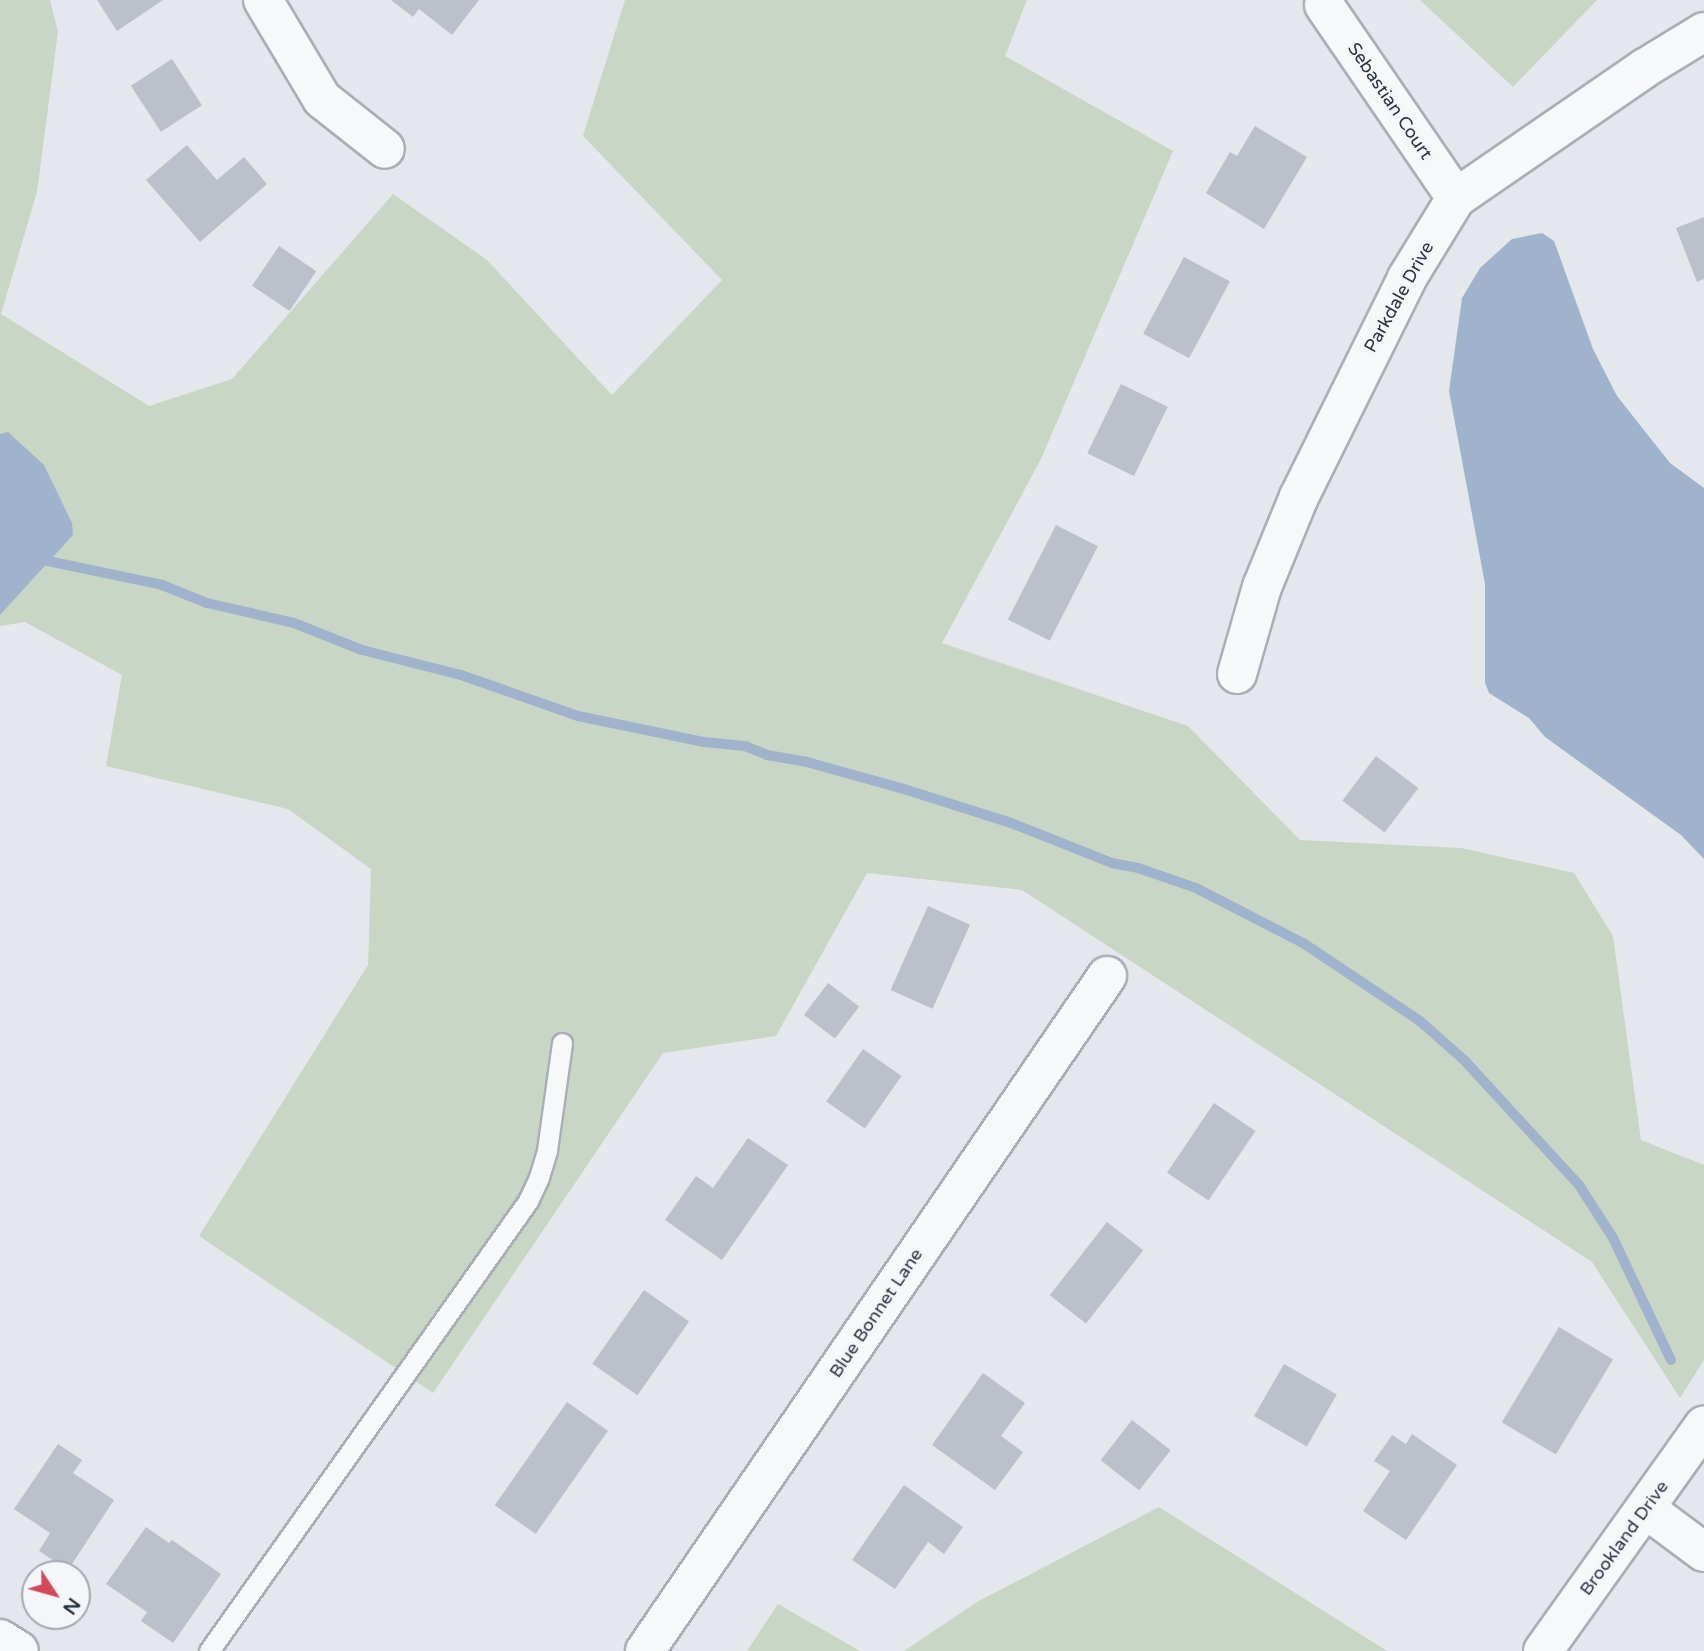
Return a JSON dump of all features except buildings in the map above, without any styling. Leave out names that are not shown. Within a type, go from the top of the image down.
[{"type":"street","points":[[263,0],[322,99],[385,149]]},
{"type":"street","name":"Sebastian Court","points":[[1324,5],[1456,198]]},
{"type":"street","name":"Parkdale Drive","points":[[1237,674],[1262,587],[1299,497],[1407,278],[1456,198],[1645,68],[1704,32]]},
{"type":"street","name":"Blue Bonnet Lane","points":[[645,1651],[1107,976]]},
{"type":"street","name":"Brookland Drive","points":[[1543,1651],[1704,1425]]},
{"type":"street","points":[[1646,1509],[1704,1552]]},
{"type":"street","points":[[0,1639],[19,1651]]},
{"type":"lane","points":[[209,1651],[528,1202],[547,1150],[562,1043]]},
{"type":"green space","points":[[0,0],[50,0],[58,32],[37,192],[1,314],[149,406],[232,379],[393,194],[487,260],[612,395],[722,280],[583,136],[625,0],[1027,0],[1005,56],[1173,151],[1041,459],[942,643],[1188,726],[1300,840],[1461,848],[1574,873],[1613,936],[1641,1140],[1704,1165],[1704,1360],[1680,1398],[1592,1262],[1022,890],[867,873],[776,1036],[663,1053],[433,1393],[199,1236],[368,965],[371,869],[288,809],[106,766],[122,675],[25,622],[0,626]]},
{"type":"green space","points":[[1420,0],[1597,0],[1513,87]]},
{"type":"green space","points":[[1159,1507],[1387,1651],[904,1651],[977,1602]]},
{"type":"green space","points":[[778,1604],[860,1651],[747,1651]]},
{"type":"water","points":[[1542,233],[1554,241],[1593,349],[1617,396],[1670,463],[1704,488],[1704,859],[1681,835],[1545,737],[1529,718],[1489,693],[1485,683],[1485,584],[1449,391],[1462,298],[1480,268],[1512,239]]},
{"type":"water","points":[[8,432],[44,465],[72,523],[73,535],[0,615],[0,434]]},
{"type":"waterway","points":[[38,559],[162,585],[207,603],[294,623],[362,650],[461,675],[578,716],[704,742],[745,746],[767,755],[807,762],[904,789],[1011,823],[1112,863],[1138,868],[1196,888],[1303,943],[1420,1021],[1465,1061],[1579,1185],[1613,1238],[1671,1360]]}]
